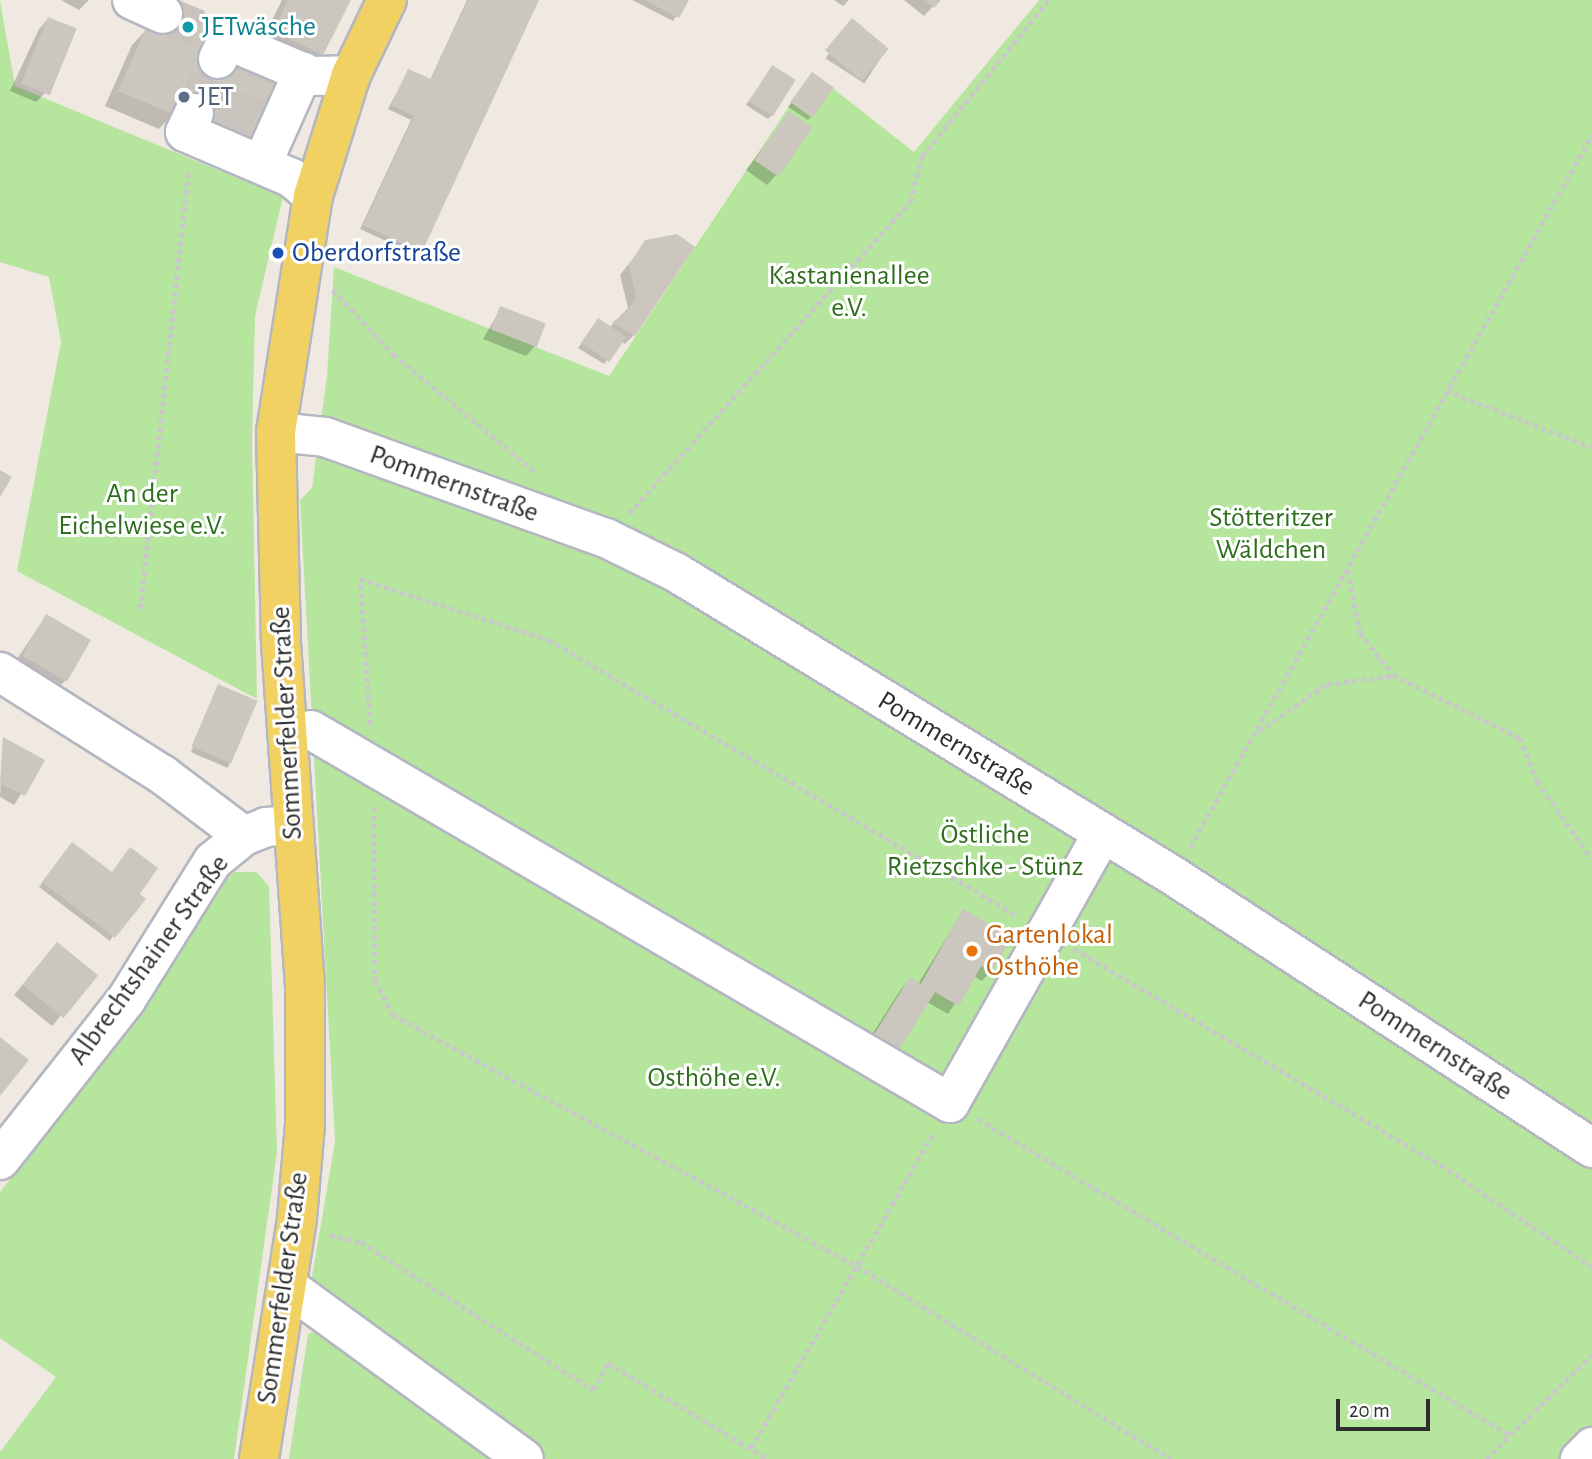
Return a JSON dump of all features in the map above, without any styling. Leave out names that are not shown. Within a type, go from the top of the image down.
[{"type":"main road","name":"Sommerfelder Straße","points":[[260,1459],[295,1227],[305,1124],[305,1014],[281,639],[276,432],[313,196],[351,75],[387,0]]},
{"type":"street","points":[[220,45],[259,65],[312,76],[351,75]]},
{"type":"street","points":[[262,164],[303,72]]},
{"type":"street","points":[[194,113],[186,132],[227,139],[262,164],[292,178],[313,196]]},
{"type":"street","name":"Pommernstraße","points":[[276,432],[325,437],[606,538],[677,573],[1172,874],[1592,1148]]},
{"type":"street","points":[[0,672],[163,775],[244,836]]},
{"type":"street","points":[[311,730],[950,1103],[1102,833]]},
{"type":"street","name":"Albrechtshainer Straße","points":[[1,1158],[125,1000],[213,861],[244,836],[266,827],[293,825]]},
{"type":"street","points":[[287,1286],[524,1459]]},
{"type":"street","points":[[1580,1459],[1592,1447]]},
{"type":"path","points":[[606,538],[910,202],[922,156],[1049,0]]},
{"type":"path","points":[[1172,874],[1256,733],[1592,135]]},
{"type":"path","points":[[139,610],[188,171]]},
{"type":"path","points":[[333,290],[393,354],[542,478]]},
{"type":"path","points":[[1446,391],[1592,447]]},
{"type":"path","points":[[1348,569],[1360,633],[1393,676],[1520,738],[1537,781],[1592,859]]},
{"type":"path","points":[[1256,733],[1327,684],[1393,676]]},
{"type":"path","points":[[751,1448],[950,1103],[1510,1435]]},
{"type":"path","points":[[295,1227],[361,1242],[593,1390],[608,1363],[768,1459]]},
{"type":"path","points":[[1486,1459],[1592,1355]]},
{"type":"green space","name":"Östliche Rietzschke - Stünz","points":[[1039,0],[1592,0],[1592,1459],[544,1459],[310,1289],[335,1141],[300,500],[312,488],[327,376],[334,267],[609,376],[812,72],[914,152]]},
{"type":"green space","name":"An der Eichelwiese e.V.","points":[[0,1],[15,86],[283,197],[255,316],[252,440],[257,699],[17,571],[61,342],[49,277],[0,262]]},
{"type":"green space","points":[[234,872],[256,872],[269,886],[277,1152],[234,1459],[0,1459],[0,1452],[56,1377],[0,1338],[0,1192],[120,1040],[217,888]]},
{"type":"green space","points":[[321,1329],[505,1459],[289,1459],[308,1334]]},
{"type":"building","points":[[288,0],[351,0],[323,55],[273,31]]},
{"type":"building","points":[[468,0],[539,0],[422,252],[363,225],[414,116],[391,105],[408,69],[431,79]]},
{"type":"building","points":[[644,0],[689,0],[679,18]]},
{"type":"building","points":[[925,0],[941,0],[934,8]]},
{"type":"building","points":[[169,1],[221,23],[218,59],[291,91],[268,146],[179,106],[175,115],[118,91],[146,28],[155,32]]},
{"type":"building","points":[[48,17],[77,29],[50,95],[21,84]]},
{"type":"building","points":[[852,18],[889,49],[862,81],[825,50]]},
{"type":"building","points":[[772,65],[796,80],[773,116],[749,101]]},
{"type":"building","points":[[812,72],[834,88],[812,118],[790,102]]},
{"type":"building","points":[[789,111],[813,128],[778,177],[755,160]]},
{"type":"building","points":[[677,234],[695,247],[635,336],[612,322],[623,316],[636,298],[629,265],[645,240]]},
{"type":"building","points":[[500,306],[546,324],[537,347],[491,329]]},
{"type":"building","points":[[598,318],[626,337],[609,362],[581,343]]},
{"type":"building","points":[[0,470],[12,477],[0,497]]},
{"type":"building","points":[[46,614],[91,640],[67,682],[22,656]]},
{"type":"building","points":[[218,684],[258,701],[231,763],[191,747]]},
{"type":"building","points":[[3,737],[45,760],[25,796],[0,783]]},
{"type":"building","points":[[72,842],[112,872],[130,847],[158,868],[140,894],[146,899],[115,938],[42,882]]},
{"type":"building","name":"Gartenlokal Osthöhe","points":[[963,909],[1012,937],[992,972],[981,966],[959,1006],[935,992],[892,1061],[867,1046],[910,977],[921,984]]},
{"type":"building","points":[[57,942],[98,975],[64,1018],[22,985]]},
{"type":"building","points":[[0,1037],[29,1060],[0,1096]]},
{"type":"tunnel","points":[[163,14],[215,36]]},
{"type":"tunnel","points":[[194,113],[218,59]]},
{"type":"tunnel","points":[[231,129],[255,75]]},
{"type":"place","name":"JETwäsche","points":[[188,27]]},
{"type":"place","name":"JET","points":[[184,97]]},
{"type":"place","name":"Oberdorfstraße","points":[[278,253]]},
{"type":"place","name":"Gartenlokal Osthöhe","points":[[972,951]]},
{"type":"park label","name":"Kastanienallee e.V.","points":[[849,292]]},
{"type":"park label","name":"Stötteritzer Wäldchen","points":[[1271,534]]},
{"type":"park label","name":"Osthöhe e.V.","points":[[714,1078]]}]
